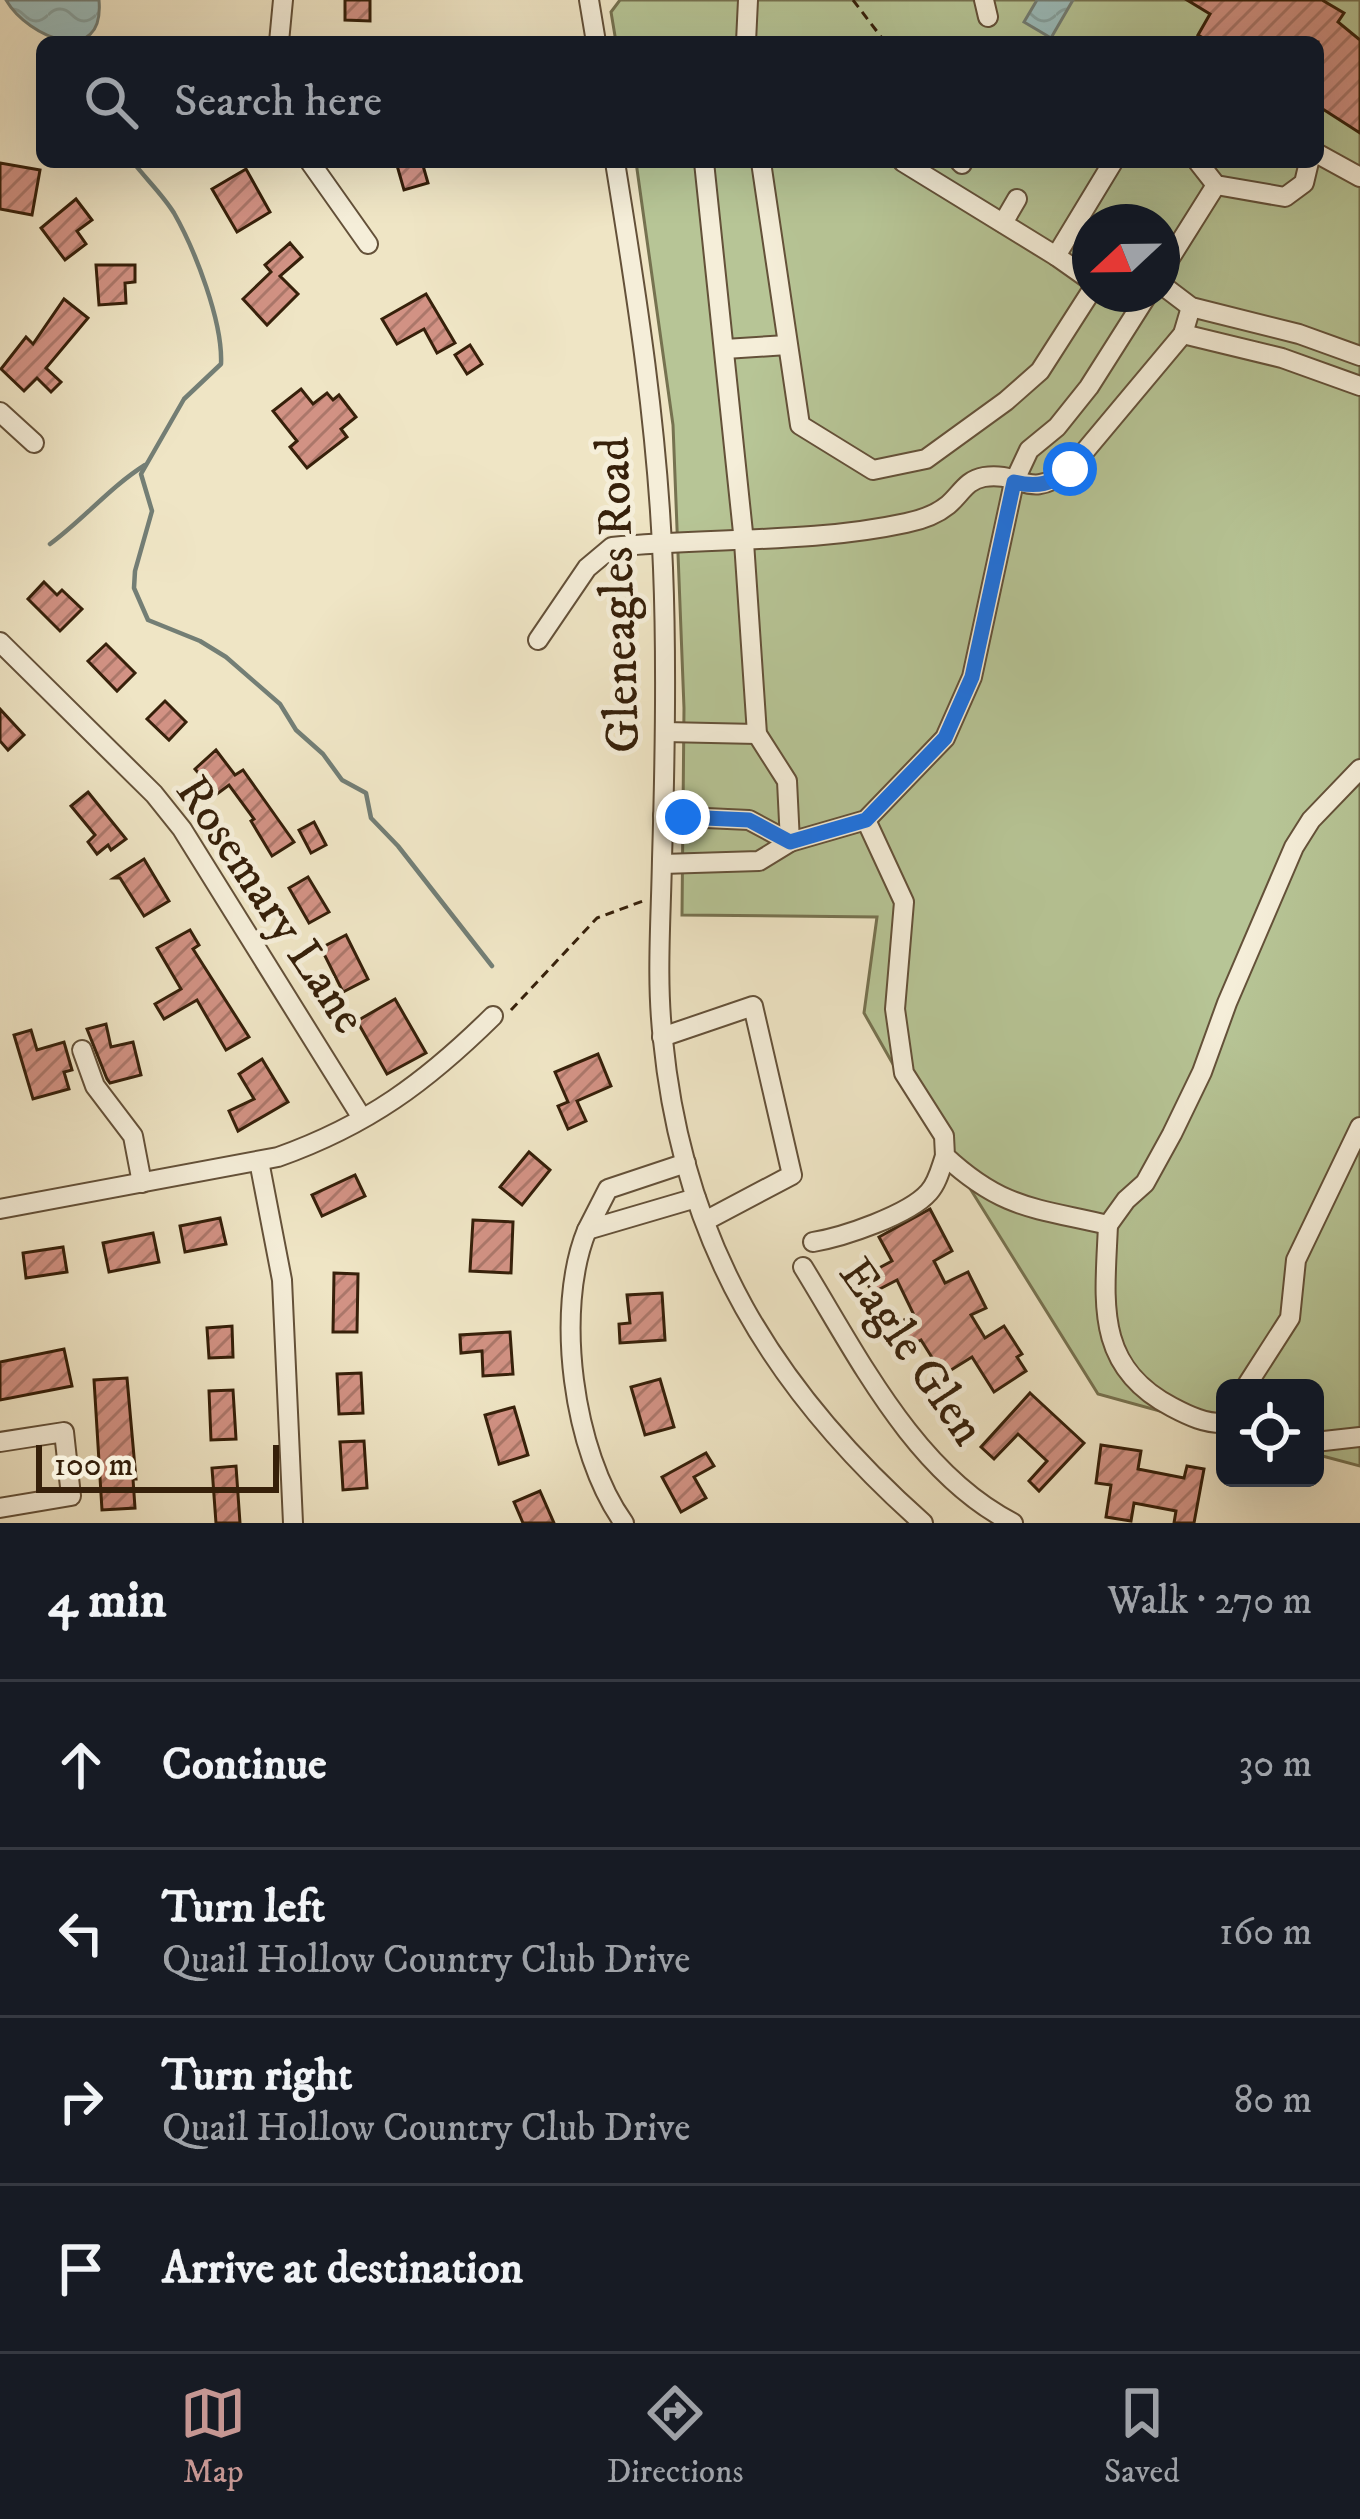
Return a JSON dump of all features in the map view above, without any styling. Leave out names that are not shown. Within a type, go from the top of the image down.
[{"type":"street","points":[[280,36],[284,0]]},
{"type":"street","points":[[589,0],[595,36]]},
{"type":"street","points":[[746,36],[748,0]]},
{"type":"street","points":[[1324,157],[1360,177]]},
{"type":"street","points":[[314,168],[368,244]]},
{"type":"street","name":"Gleneagles Road","points":[[616,168],[649,379],[662,542],[662,1037],[686,1163],[705,1221],[745,1309],[805,1402],[834,1438],[923,1523]]},
{"type":"street","points":[[705,168],[743,542],[757,734],[788,781],[790,842]]},
{"type":"street","points":[[761,168],[800,425],[872,470],[926,459],[1006,401],[1040,371],[1078,312]]},
{"type":"street","points":[[912,168],[1072,267]]},
{"type":"street","points":[[1056,256],[1109,168]]},
{"type":"street","points":[[1203,168],[1216,185],[1285,197],[1304,183],[1308,168]]},
{"type":"street","points":[[1180,242],[1216,185]]},
{"type":"street","points":[[1004,223],[1017,199]]},
{"type":"street","points":[[1180,299],[1190,307],[1299,334],[1360,356]]},
{"type":"street","points":[[538,640],[587,568],[612,547],[858,533],[939,512],[968,484],[987,476],[1033,487],[1053,482],[1070,469],[1183,334],[1190,307]]},
{"type":"street","points":[[662,864],[758,861],[790,842],[866,820],[945,738],[963,698],[985,625],[1014,482],[1030,450],[1057,428],[1089,387],[1137,312]]},
{"type":"street","points":[[1183,334],[1282,358],[1360,386]]},
{"type":"street","points":[[725,349],[787,345]]},
{"type":"street","points":[[0,412],[34,443]]},
{"type":"street","name":"Rosemary Lane","points":[[0,642],[154,794],[182,829],[362,1118]]},
{"type":"street","points":[[665,732],[757,734]]},
{"type":"street","points":[[1216,1423],[1163,1402],[1118,1358],[1110,1342],[1104,1293],[1108,1225],[1145,1183],[1172,1134],[1294,847],[1311,820],[1360,769]]},
{"type":"street","points":[[663,816],[749,820],[790,842]]},
{"type":"street","points":[[813,1242],[848,1233],[920,1200],[936,1181],[945,1156],[944,1136],[904,1073],[895,1009],[904,902],[866,820]]},
{"type":"street","points":[[662,1037],[753,1006],[791,1175],[705,1221]]},
{"type":"street","points":[[0,1209],[260,1161],[310,1146],[412,1090],[493,1016]]},
{"type":"street","points":[[82,1050],[95,1086],[133,1136],[142,1183]]},
{"type":"street","points":[[1251,1379],[1291,1318],[1296,1260],[1360,1127]]},
{"type":"street","points":[[945,1156],[1003,1198],[1047,1215],[1108,1225]]},
{"type":"street","points":[[260,1161],[282,1280],[293,1523]]},
{"type":"street","points":[[624,1523],[598,1476],[578,1403],[572,1288],[579,1249],[608,1189],[686,1163]]},
{"type":"street","points":[[586,1230],[696,1198]]},
{"type":"street","name":"Eagle Glen","points":[[803,1267],[918,1442],[952,1480],[1013,1523]]},
{"type":"street","points":[[0,1442],[64,1432],[71,1496],[0,1508]]},
{"type":"street","points":[[1324,1441],[1360,1437]]},
{"type":"path","points":[[853,0],[880,36]]},
{"type":"path","points":[[493,1016],[503,1016],[534,990],[597,918],[643,901]]},
{"type":"green space","points":[[620,0],[1360,0],[1360,1466],[1324,1456],[1324,1379],[1216,1379],[1216,1427],[1098,1394],[966,1182],[945,1156],[864,1013],[877,917],[682,915],[684,708],[673,425],[637,168],[1324,168],[1324,36],[615,36],[611,12]]},
{"type":"water","points":[[6,0],[99,0],[98,21],[86,36],[47,35]]},
{"type":"water","points":[[1037,0],[1073,0],[1052,36],[1024,22]]},
{"type":"building","points":[[345,0],[370,0],[370,21],[345,20]]},
{"type":"building","points":[[1187,0],[1322,0],[1344,13],[1338,22],[1360,40],[1360,133],[1324,110],[1324,36],[1200,36],[1210,14]]},
{"type":"building","points":[[0,163],[40,170],[32,215],[0,209]]},
{"type":"building","points":[[398,168],[424,168],[428,183],[404,190]]},
{"type":"building","points":[[246,169],[270,212],[237,232],[212,189]]},
{"type":"building","points":[[76,199],[92,220],[77,231],[86,244],[65,260],[41,228]]},
{"type":"building","points":[[290,243],[302,257],[280,276],[298,294],[267,325],[243,299],[271,272],[265,265]]},
{"type":"building","points":[[96,265],[135,265],[135,282],[125,283],[126,303],[99,305]]},
{"type":"building","points":[[426,294],[455,343],[437,353],[424,329],[397,344],[382,319]]},
{"type":"building","points":[[64,299],[88,318],[46,368],[61,382],[51,392],[37,378],[24,391],[1,369],[26,337],[33,344]]},
{"type":"building","points":[[470,345],[482,364],[467,374],[455,355]]},
{"type":"building","points":[[301,389],[313,404],[327,393],[333,400],[339,395],[356,417],[341,429],[347,437],[307,468],[290,447],[297,441],[273,411]]},
{"type":"building","points":[[44,582],[57,595],[62,590],[82,609],[60,631],[28,599]]},
{"type":"building","points":[[106,644],[135,673],[117,691],[88,661]]},
{"type":"building","points":[[165,701],[186,722],[169,740],[147,719]]},
{"type":"building","points":[[0,709],[24,735],[8,750],[0,741]]},
{"type":"building","points":[[216,750],[235,775],[243,770],[294,842],[272,856],[254,819],[229,785],[217,794],[195,769]]},
{"type":"building","points":[[88,792],[126,839],[97,854],[88,842],[95,835],[71,806]]},
{"type":"building","points":[[314,822],[326,845],[311,853],[299,830]]},
{"type":"building","points":[[144,859],[169,901],[144,916],[120,878],[114,878]]},
{"type":"building","points":[[308,877],[329,912],[309,923],[289,888]]},
{"type":"building","points":[[190,930],[199,945],[193,949],[249,1037],[226,1050],[197,1000],[164,1019],[155,1004],[181,989],[157,948]]},
{"type":"building","points":[[346,935],[368,979],[343,992],[321,948]]},
{"type":"building","points":[[395,999],[426,1053],[387,1074],[357,1021]]},
{"type":"building","points":[[106,1024],[111,1047],[133,1042],[141,1075],[110,1083],[107,1079],[87,1029]]},
{"type":"building","points":[[31,1030],[37,1050],[64,1042],[72,1070],[64,1072],[69,1089],[33,1099],[14,1035]]},
{"type":"building","points":[[598,1054],[611,1086],[577,1101],[586,1121],[568,1129],[558,1106],[568,1102],[555,1072]]},
{"type":"building","points":[[262,1059],[288,1102],[238,1131],[229,1111],[254,1099],[239,1074]]},
{"type":"building","points":[[529,1152],[550,1170],[522,1205],[500,1187]]},
{"type":"building","points":[[355,1175],[365,1196],[322,1216],[312,1195]]},
{"type":"building","points":[[930,1209],[952,1251],[934,1261],[945,1283],[968,1272],[986,1308],[971,1315],[985,1338],[1004,1326],[1022,1354],[1017,1357],[1026,1371],[994,1392],[972,1357],[943,1375],[921,1340],[908,1347],[896,1324],[914,1315],[897,1280],[872,1293],[864,1276],[892,1261],[879,1237]]},
{"type":"building","points":[[220,1218],[226,1244],[185,1252],[180,1226]]},
{"type":"building","points":[[473,1220],[513,1222],[511,1273],[470,1271]]},
{"type":"building","points":[[153,1233],[159,1262],[109,1272],[103,1243]]},
{"type":"building","points":[[63,1247],[67,1272],[26,1278],[23,1253]]},
{"type":"building","points":[[334,1273],[358,1274],[357,1332],[333,1332]]},
{"type":"building","points":[[662,1293],[665,1340],[620,1343],[619,1324],[630,1323],[627,1295]]},
{"type":"building","points":[[232,1326],[233,1357],[209,1358],[207,1328]]},
{"type":"building","points":[[510,1332],[513,1374],[483,1376],[482,1351],[461,1353],[460,1335]]},
{"type":"building","points":[[64,1349],[72,1386],[0,1400],[0,1362]]},
{"type":"building","points":[[361,1373],[363,1413],[339,1414],[337,1374]]},
{"type":"building","points":[[127,1378],[135,1508],[102,1510],[94,1380]]},
{"type":"building","points":[[660,1379],[674,1427],[645,1435],[631,1387]]},
{"type":"building","points":[[233,1390],[236,1439],[211,1440],[209,1391]]},
{"type":"building","points":[[1030,1393],[1084,1443],[1039,1491],[1029,1481],[1047,1461],[1018,1434],[994,1459],[981,1447]]},
{"type":"building","points":[[514,1407],[528,1455],[499,1464],[485,1415]]},
{"type":"building","points":[[364,1441],[367,1488],[343,1490],[340,1442]]},
{"type":"building","points":[[1101,1445],[1141,1451],[1138,1469],[1184,1478],[1187,1466],[1204,1469],[1194,1523],[1174,1523],[1176,1511],[1134,1503],[1131,1521],[1106,1517],[1111,1485],[1096,1483]]},
{"type":"building","points":[[706,1453],[714,1466],[694,1477],[706,1498],[681,1512],[662,1477]]},
{"type":"building","points":[[236,1466],[240,1523],[216,1523],[212,1468]]},
{"type":"building","points":[[540,1491],[554,1523],[523,1523],[514,1502]]},
{"type":"waterway","points":[[138,168],[170,206],[190,246],[213,308],[221,364],[184,399],[141,474],[152,511],[134,588],[148,620],[226,657],[280,704],[296,730],[323,754],[342,780],[366,793],[371,818],[492,966]]},
{"type":"waterway","points":[[50,544],[145,465]]},
{"type":"route","points":[[683,817],[749,820],[790,842],[866,820],[945,738],[972,677],[1014,482],[1033,487],[1053,482],[1070,469]]}]
